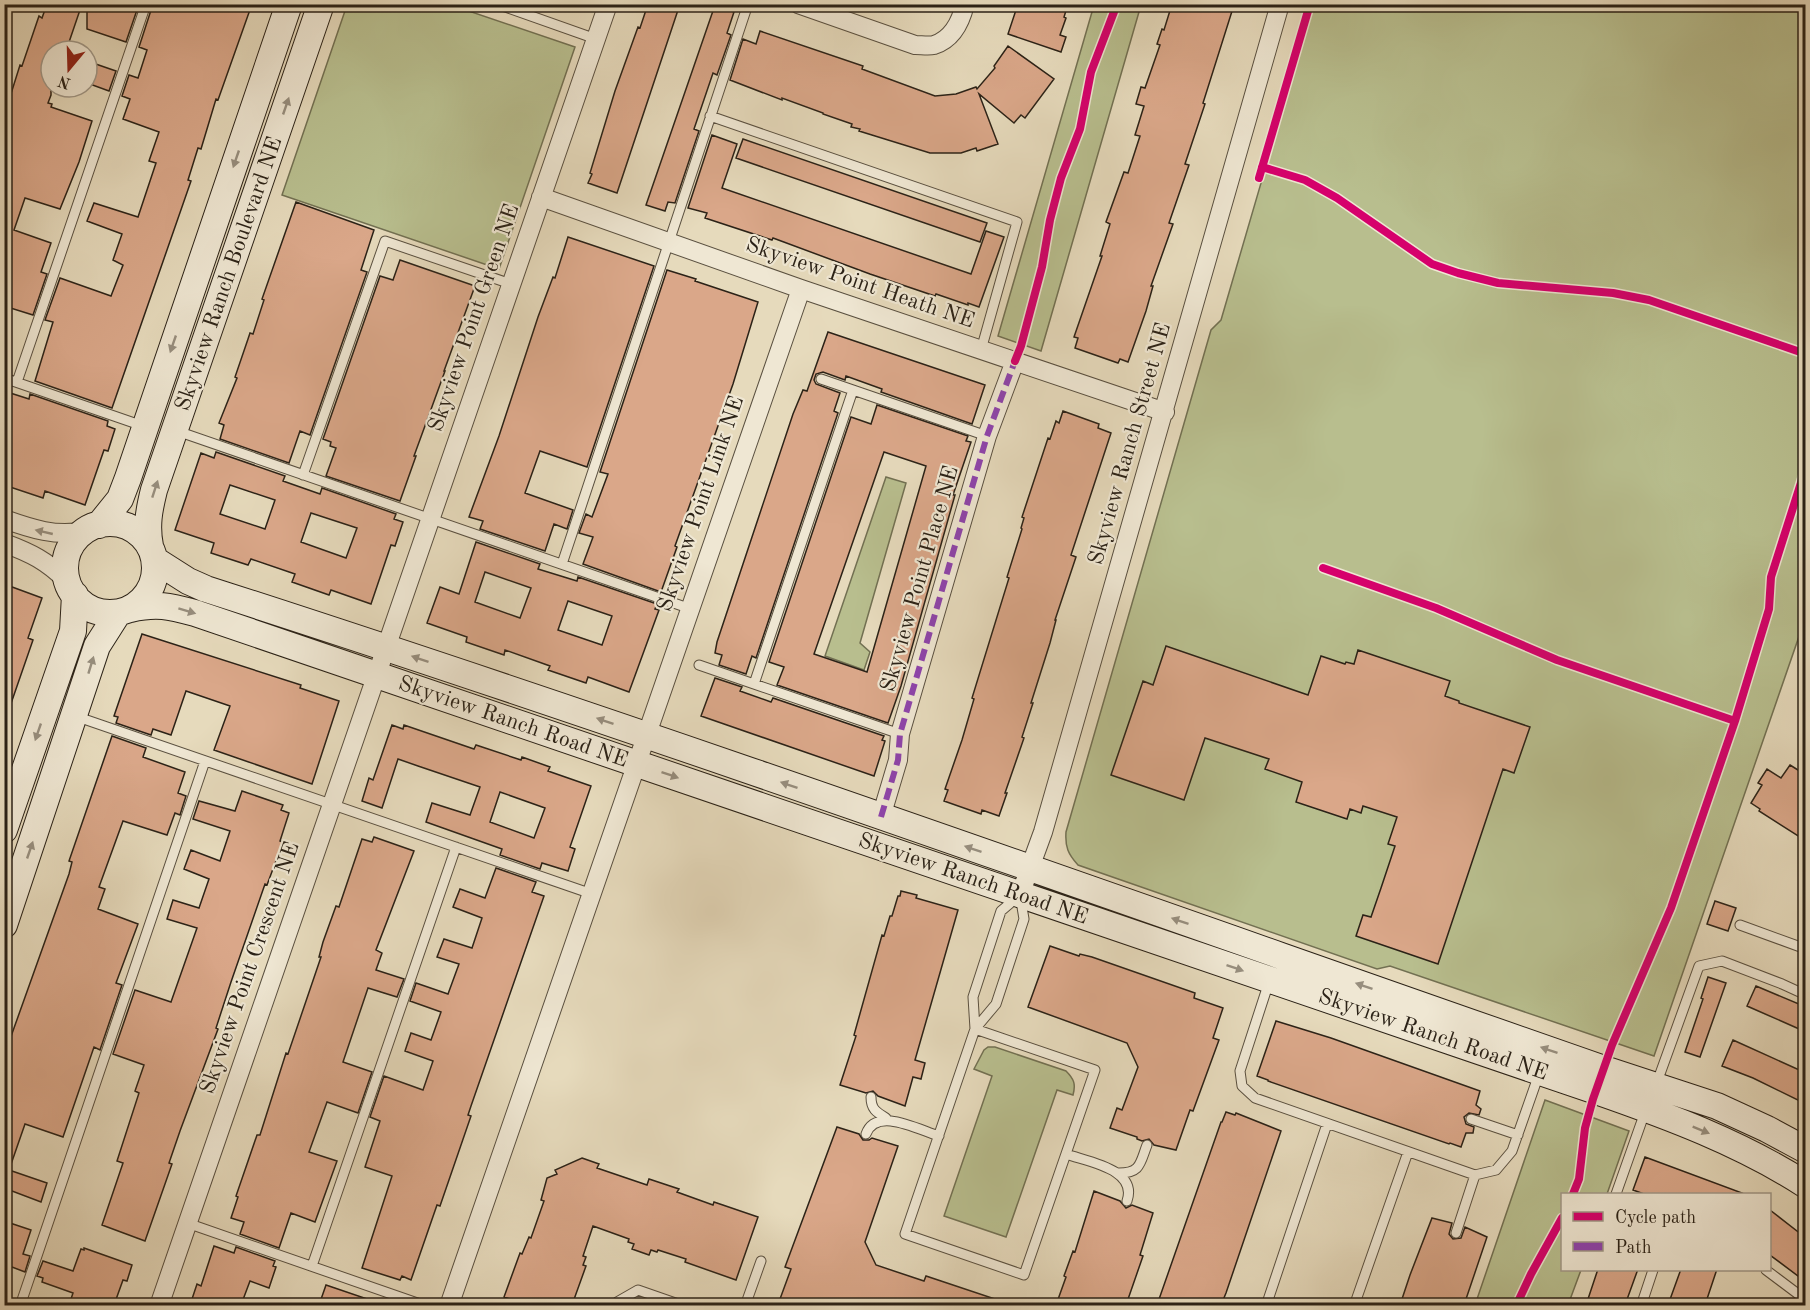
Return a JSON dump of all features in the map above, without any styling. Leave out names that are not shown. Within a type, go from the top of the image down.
[{"type":"street","name":"Skyview Ranch Boulevard NE","points":[[92,528],[120,499],[289,4]]},
{"type":"street","name":"Skyview Ranch Boulevard NE","points":[[152,553],[147,533],[147,516],[154,490],[321,4]]},
{"type":"street","name":"Skyview Point Green NE","points":[[385,647],[608,4]]},
{"type":"street","points":[[798,4],[915,45],[934,45],[951,35],[961,20],[965,4]]},
{"type":"street","name":"Skyview Ranch Street NE","points":[[1020,895],[1044,832],[1280,4]]},
{"type":"street","name":"Skyview Point Heath NE","points":[[541,197],[801,289],[1165,412]]},
{"type":"street","name":"Skyview Point Link NE","points":[[646,735],[801,289]]},
{"type":"street","name":"Skyview Point Place NE","points":[[881,817],[898,760],[900,734],[987,436],[1016,361]]},
{"type":"street","points":[[4,519],[53,534],[70,534],[113,523],[128,527],[140,534],[152,553],[155,574],[151,588],[142,601],[124,611],[97,646],[4,925]]},
{"type":"street","points":[[4,831],[73,631],[71,588],[65,567],[68,553],[75,540],[92,528]]},
{"type":"street","points":[[4,543],[36,555],[52,566],[81,602],[92,609],[104,613],[124,611]]},
{"type":"street","name":"Skyview Ranch Road NE","points":[[152,553],[188,581],[206,589],[646,735],[1604,1069],[1649,1104],[1717,1106],[1806,1150]]},
{"type":"street","name":"Skyview Ranch Road NE","points":[[124,611],[149,604],[173,606],[1270,980],[1540,1071],[1649,1104],[1782,1170],[1806,1185]]},
{"type":"street","name":"Skyview Point Crescent NE","points":[[159,1305],[385,647]]},
{"type":"street","points":[[449,1305],[646,735]]},
{"type":"lane","points":[[17,382],[146,4]]},
{"type":"lane","points":[[497,4],[596,39]]},
{"type":"lane","points":[[562,564],[748,4]]},
{"type":"lane","points":[[710,116],[1017,222],[981,350]]},
{"type":"lane","points":[[303,475],[385,241],[511,284]]},
{"type":"lane","points":[[4,378],[145,427]]},
{"type":"lane","points":[[821,379],[987,436]]},
{"type":"lane","points":[[754,684],[853,390]]},
{"type":"lane","points":[[176,430],[691,609]]},
{"type":"lane","points":[[699,665],[900,734]]},
{"type":"lane","points":[[75,716],[592,894]]},
{"type":"lane","points":[[20,1305],[205,761]]},
{"type":"lane","points":[[312,1266],[456,847]]},
{"type":"lane","points":[[975,1029],[973,997],[1001,911],[1020,895]]},
{"type":"lane","points":[[975,1029],[1095,1070],[1024,1275],[905,1234],[975,1029],[996,1004],[1024,919],[1020,895]]},
{"type":"lane","points":[[1740,925],[1806,949]]},
{"type":"lane","points":[[1616,1193],[1699,966],[1722,961],[1806,995]]},
{"type":"lane","points":[[1270,980],[1240,1071],[1242,1086],[1256,1098],[1475,1175],[1496,1170],[1512,1151],[1540,1071]]},
{"type":"lane","points":[[871,1096],[871,1105],[876,1112],[886,1118],[939,1136]]},
{"type":"lane","points":[[866,1134],[875,1122],[886,1118]]},
{"type":"lane","points":[[1471,1119],[1518,1135]]},
{"type":"lane","points":[[1266,1305],[1327,1124]]},
{"type":"lane","points":[[1066,1154],[1119,1173],[1130,1173],[1138,1167],[1147,1145]]},
{"type":"lane","points":[[1354,1305],[1408,1152]]},
{"type":"lane","points":[[1119,1173],[1128,1183],[1130,1192],[1127,1201]]},
{"type":"lane","points":[[1456,1233],[1475,1175]]},
{"type":"lane","points":[[187,1223],[426,1305]]},
{"type":"lane","points":[[745,1305],[761,1262]]},
{"type":"lane","points":[[1641,1305],[1652,1271]]},
{"type":"lane","points":[[1769,1271],[1806,1300]]},
{"type":"lane","points":[[616,1305],[617,1302],[638,1290],[684,1305]]},
{"type":"green space","points":[[347,5],[451,5],[575,47],[499,269],[282,195]]},
{"type":"green space","points":[[1094,5],[1141,5],[1041,351],[998,336]]},
{"type":"green space","points":[[1313,5],[1805,5],[1805,619],[1654,1056],[1390,966],[1377,969],[1078,865],[1068,850],[1066,832],[1211,330],[1221,320]]},
{"type":"green space","points":[[886,477],[906,483],[860,643],[870,652],[864,670],[825,656]]},
{"type":"green space","points":[[988,1047],[995,1047],[1066,1071],[1073,1079],[1074,1085],[1073,1095],[1057,1090],[1006,1237],[944,1216],[992,1076],[974,1069]]},
{"type":"green space","points":[[1545,1100],[1629,1131],[1607,1193],[1561,1193],[1561,1271],[1581,1271],[1568,1305],[1475,1305]]},
{"type":"building","points":[[47,4],[82,4],[70,39],[39,39],[39,99],[50,99],[48,103],[52,104],[51,107],[92,121],[60,209],[25,198],[14,230],[51,243],[41,272],[47,274],[33,315],[4,306],[4,116],[39,16],[42,18]]},
{"type":"building","points":[[109,4],[139,4],[126,42],[87,29],[87,5],[107,11]]},
{"type":"building","points":[[153,4],[252,4],[218,100],[216,99],[201,149],[198,148],[188,180],[191,181],[112,408],[35,381],[53,322],[45,320],[60,278],[111,296],[123,265],[113,260],[122,234],[87,221],[94,203],[138,217],[156,163],[149,161],[159,132],[123,119],[130,99],[122,96],[129,75],[138,78],[147,50],[139,47]]},
{"type":"building","points":[[648,4],[680,4],[617,193],[588,183],[615,91]]},
{"type":"building","points":[[1018,4],[1068,4],[1060,35],[1066,37],[1061,52],[1008,34]]},
{"type":"building","points":[[1172,4],[1222,4],[1233,8],[1185,164],[1189,165],[1169,223],[1173,224],[1151,286],[1153,286],[1146,311],[1128,362],[1120,359],[1118,363],[1075,348],[1078,338],[1074,337],[1102,256],[1100,256],[1110,224],[1106,222],[1124,172],[1128,173],[1140,136],[1135,135],[1144,106],[1136,104],[1141,87],[1145,88],[1160,45],[1157,44]]},
{"type":"building","points":[[715,5],[734,12],[727,33],[731,35],[717,75],[713,73],[694,129],[699,131],[675,203],[668,202],[665,211],[646,205]]},
{"type":"building","points":[[760,31],[863,66],[862,69],[935,96],[956,94],[976,87],[977,89],[995,68],[994,66],[1008,46],[1054,79],[1025,118],[1021,115],[1014,123],[979,94],[998,144],[977,151],[976,148],[961,153],[930,153],[859,131],[860,129],[851,127],[852,124],[730,80],[743,39],[756,44]]},
{"type":"building","points":[[99,65],[116,71],[109,91],[99,87]]},
{"type":"building","points":[[712,135],[737,144],[722,188],[971,274],[986,231],[1004,237],[979,307],[936,294],[935,296],[773,238],[772,240],[705,218],[707,213],[688,208]]},
{"type":"building","points":[[743,139],[987,223],[980,242],[736,158]]},
{"type":"building","points":[[296,202],[374,230],[361,270],[367,272],[310,435],[300,431],[289,463],[220,439],[224,425],[219,423],[237,378],[235,377],[250,333],[253,334],[264,300],[262,299]]},
{"type":"building","points":[[568,237],[654,266],[587,467],[540,451],[525,493],[573,510],[567,529],[554,524],[545,551],[480,529],[483,521],[469,517]]},
{"type":"building","points":[[400,260],[475,286],[400,501],[326,476],[336,448],[330,446],[331,442],[323,439],[380,276],[393,280]]},
{"type":"building","points":[[667,270],[758,302],[733,384],[675,546],[677,547],[661,592],[583,564],[593,537],[579,533],[586,514],[592,517],[608,474],[600,472]]},
{"type":"building","points":[[828,332],[985,385],[972,424],[881,392],[882,389],[846,376],[845,380],[823,372],[816,374],[814,380],[816,384],[840,393],[834,411],[838,413],[756,658],[752,656],[746,674],[719,665],[722,655],[715,653],[717,642],[793,414],[803,390],[807,391]]},
{"type":"building","points":[[4,391],[29,399],[30,394],[108,421],[107,426],[115,429],[108,451],[104,450],[85,505],[45,491],[43,498],[4,485]]},
{"type":"building","points":[[877,405],[968,436],[966,441],[971,442],[953,495],[955,495],[901,686],[888,723],[777,685],[784,667],[769,662],[851,417],[871,424]],"holes":[[[884,452],[926,466],[867,672],[814,654]]]},
{"type":"building","points":[[1063,411],[1099,424],[1098,428],[1111,433],[1071,555],[1076,557],[1055,620],[1022,737],[1024,738],[1005,793],[1007,793],[999,816],[982,810],[981,814],[944,801],[948,790],[945,789],[962,740],[974,699],[972,698],[1009,578],[1007,577],[1022,529],[1024,518],[1022,517],[1048,438],[1050,439],[1056,421],[1059,423]]},
{"type":"building","points":[[216,452],[285,476],[283,481],[320,494],[322,488],[396,514],[394,519],[403,522],[395,546],[391,545],[371,604],[331,590],[329,595],[292,582],[295,574],[251,559],[248,565],[211,553],[214,543],[175,530],[201,453],[214,458]],"holes":[[[230,485],[275,500],[265,529],[220,514]],[[311,513],[357,528],[346,558],[301,542]]]},
{"type":"building","points":[[476,542],[540,564],[538,569],[577,581],[578,577],[657,604],[655,609],[659,610],[629,692],[588,677],[586,683],[548,670],[550,666],[505,650],[504,655],[466,642],[467,637],[427,623],[440,587],[459,594]],"holes":[[[485,572],[531,588],[520,618],[475,602]],[[568,601],[612,616],[602,645],[558,630]]]},
{"type":"building","points":[[4,584],[42,598],[28,638],[33,640],[7,715],[4,714]]},
{"type":"building","points":[[142,634],[301,685],[300,688],[339,701],[312,784],[214,750],[230,706],[186,691],[171,735],[153,729],[151,735],[116,723],[118,717],[114,716]]},
{"type":"building","points":[[1166,646],[1308,695],[1321,656],[1345,664],[1346,662],[1354,664],[1358,650],[1450,681],[1445,696],[1530,727],[1514,773],[1503,769],[1438,964],[1356,936],[1363,915],[1371,917],[1381,888],[1395,846],[1388,844],[1397,817],[1363,806],[1361,813],[1350,809],[1347,819],[1296,802],[1302,782],[1265,769],[1269,759],[1205,738],[1184,800],[1111,775],[1143,681],[1153,685]]},
{"type":"building","points":[[715,678],[742,687],[740,691],[771,702],[773,698],[884,736],[882,740],[885,741],[874,776],[701,716]]},
{"type":"building","points":[[392,725],[403,729],[404,725],[474,749],[476,745],[521,760],[522,757],[550,767],[548,771],[591,786],[570,847],[575,849],[568,871],[542,863],[540,869],[500,855],[502,849],[426,822],[432,803],[470,815],[480,787],[398,759],[382,808],[362,801],[369,778],[373,780]],"holes":[[[500,792],[545,808],[534,838],[490,822]]]},
{"type":"building","points":[[112,736],[146,748],[143,757],[185,772],[178,793],[186,796],[180,815],[175,813],[167,835],[123,821],[99,887],[105,889],[98,909],[138,924],[116,983],[122,985],[100,1050],[94,1047],[63,1137],[25,1124],[9,1170],[47,1183],[41,1202],[4,1188],[4,1069],[8,1059],[4,1056],[69,874],[72,862],[69,861]]},
{"type":"building","points":[[1790,765],[1806,775],[1806,841],[1759,811],[1760,809],[1751,803],[1762,785],[1758,783],[1767,769],[1781,778]]},
{"type":"building","points":[[242,791],[283,805],[281,810],[289,813],[280,841],[283,842],[267,885],[265,884],[231,982],[216,1028],[218,1029],[180,1131],[169,1163],[172,1164],[145,1241],[102,1225],[123,1163],[117,1161],[139,1093],[135,1091],[144,1065],[113,1054],[135,990],[171,1002],[197,928],[167,919],[173,900],[199,908],[209,879],[184,869],[191,850],[220,861],[230,831],[193,819],[199,801],[235,811]]},
{"type":"building","points":[[374,837],[414,851],[376,950],[382,953],[376,970],[404,979],[397,997],[368,988],[343,1062],[372,1072],[358,1113],[327,1102],[309,1152],[337,1161],[315,1222],[291,1213],[279,1248],[240,1234],[244,1222],[231,1218],[238,1197],[236,1196],[257,1135],[260,1135],[286,1053],[288,1054],[336,906],[339,907],[362,839],[372,842]]},
{"type":"building","points":[[496,868],[536,882],[532,892],[544,896],[471,1106],[468,1115],[471,1116],[440,1206],[437,1205],[411,1280],[402,1276],[400,1280],[362,1268],[392,1176],[365,1167],[380,1121],[370,1117],[384,1076],[423,1090],[433,1061],[405,1051],[411,1033],[431,1040],[441,1012],[410,1001],[416,983],[448,994],[459,964],[437,957],[444,939],[472,948],[482,918],[453,907],[460,889],[485,898]]},
{"type":"building","points":[[901,891],[917,895],[916,898],[958,910],[915,1060],[925,1063],[921,1079],[913,1077],[905,1106],[878,1096],[873,1091],[866,1093],[840,1085],[856,1036],[854,1035],[882,935],[884,936]]},
{"type":"building","points":[[1715,901],[1736,908],[1728,931],[1707,924]]},
{"type":"building","points":[[1050,946],[1079,956],[1080,954],[1092,957],[1195,993],[1194,998],[1223,1008],[1213,1038],[1219,1040],[1176,1150],[1154,1145],[1149,1139],[1142,1141],[1137,1137],[1110,1128],[1117,1108],[1122,1110],[1138,1067],[1127,1043],[1028,1007]]},
{"type":"building","points":[[1708,977],[1726,983],[1700,1057],[1685,1052]]},
{"type":"building","points":[[1756,986],[1806,1007],[1806,1032],[1747,1006]]},
{"type":"building","points":[[1276,1021],[1480,1091],[1476,1105],[1481,1109],[1479,1115],[1469,1113],[1464,1117],[1466,1124],[1474,1127],[1473,1133],[1466,1133],[1461,1147],[1449,1144],[1257,1076]]},
{"type":"building","points":[[1733,1040],[1806,1073],[1806,1104],[1753,1078],[1722,1066]]},
{"type":"building","points":[[1226,1112],[1235,1115],[1236,1113],[1281,1131],[1226,1293],[1221,1305],[1157,1305],[1221,1122]]},
{"type":"building","points":[[837,1127],[859,1134],[863,1140],[872,1138],[898,1146],[865,1242],[876,1265],[924,1281],[926,1276],[1004,1302],[1004,1305],[799,1305],[780,1299],[791,1269],[785,1267]]},
{"type":"building","points":[[1645,1157],[1742,1193],[1641,1193],[1633,1190]]},
{"type":"building","points":[[582,1158],[599,1164],[597,1168],[647,1185],[649,1179],[679,1189],[677,1192],[713,1205],[714,1202],[758,1217],[736,1280],[658,1250],[657,1252],[651,1250],[649,1255],[632,1249],[634,1244],[628,1242],[629,1239],[593,1226],[583,1256],[586,1257],[583,1265],[586,1266],[572,1305],[528,1305],[504,1297],[520,1253],[522,1254],[529,1237],[531,1238],[544,1201],[541,1200],[547,1178],[557,1174],[555,1170]]},
{"type":"building","points":[[1094,1191],[1120,1201],[1126,1208],[1132,1205],[1153,1213],[1140,1255],[1143,1256],[1126,1305],[1056,1305],[1066,1277],[1064,1276],[1073,1251],[1075,1252]]},
{"type":"building","points":[[1771,1211],[1806,1238],[1806,1282],[1771,1256]]},
{"type":"building","points":[[1432,1218],[1452,1223],[1449,1234],[1453,1239],[1461,1238],[1465,1227],[1487,1237],[1464,1305],[1402,1305],[1410,1275]]},
{"type":"building","points":[[10,1223],[31,1230],[23,1254],[30,1256],[25,1272],[4,1264],[4,1239]]},
{"type":"building","points":[[214,1246],[234,1253],[236,1247],[275,1261],[273,1266],[276,1267],[269,1288],[250,1281],[241,1305],[190,1305],[197,1284],[201,1286]]},
{"type":"building","points":[[84,1248],[132,1265],[127,1281],[123,1280],[114,1305],[69,1305],[73,1293],[42,1282],[43,1278],[37,1276],[43,1261],[73,1271],[81,1249],[84,1250]]},
{"type":"building","points":[[1597,1271],[1637,1271],[1625,1305],[1586,1305]]},
{"type":"building","points":[[1680,1271],[1716,1271],[1705,1305],[1668,1305]]},
{"type":"building","points":[[326,1285],[379,1303],[379,1305],[319,1305]]},
{"type":"marked path","points":[[881,817],[898,760],[900,734],[987,436],[1015,361]]},
{"type":"cycle path","points":[[1015,361],[1042,267],[1050,220],[1061,178],[1080,129],[1091,72],[1117,4]]},
{"type":"cycle path","points":[[1259,178],[1310,4]]},
{"type":"cycle path","points":[[1262,167],[1305,180],[1337,198],[1432,264],[1458,273],[1498,283],[1613,293],[1649,300],[1806,354]]},
{"type":"cycle path","points":[[1573,1193],[1579,1179],[1585,1128],[1593,1099],[1612,1045],[1671,908],[1735,721],[1769,609],[1771,577],[1806,467]]},
{"type":"cycle path","points":[[1323,568],[1436,608],[1557,660],[1735,721]]},
{"type":"cycle path","points":[[1516,1306],[1561,1220]]}]
